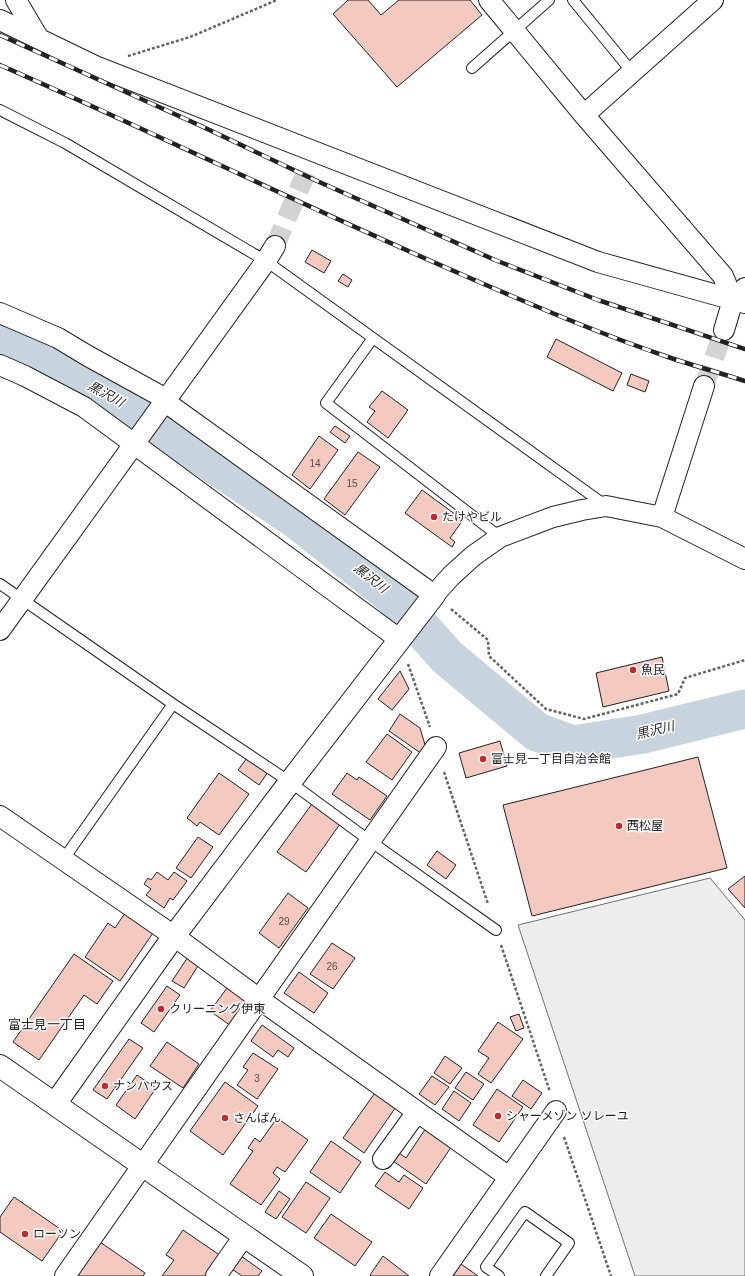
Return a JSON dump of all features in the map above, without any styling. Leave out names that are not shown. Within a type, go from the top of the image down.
[{"type":"street","points":[[16,0],[39,39]]},
{"type":"street","points":[[489,0],[584,114],[741,297]]},
{"type":"street","points":[[584,114],[713,0]]},
{"type":"street","points":[[0,20],[95,66],[311,159],[598,262],[741,297]]},
{"type":"street","points":[[0,630],[271,253]]},
{"type":"street","points":[[724,330],[741,297]]},
{"type":"street","points":[[0,313],[58,338],[165,400],[434,595]]},
{"type":"street","points":[[0,365],[84,406],[399,639]]},
{"type":"street","points":[[662,517],[704,386]]},
{"type":"street","points":[[55,1104],[174,936],[399,639],[434,595],[451,576],[473,556],[500,536],[553,517],[606,506],[662,517],[745,559]]},
{"type":"street","points":[[65,1276],[436,747]]},
{"type":"street","points":[[0,816],[174,936],[259,999],[509,1177]]},
{"type":"street","points":[[0,1066],[302,1276]]},
{"type":"street","points":[[440,1276],[556,1111]]},
{"type":"street","points":[[383,1159],[417,1112]]},
{"type":"street","points":[[216,1276],[244,1236]]},
{"type":"lane","points":[[472,68],[549,0]]},
{"type":"lane","points":[[573,0],[632,72]]},
{"type":"lane","points":[[0,110],[271,253],[372,338],[606,506]]},
{"type":"lane","points":[[372,338],[326,403],[500,536]]},
{"type":"lane","points":[[0,584],[173,704],[290,782],[370,842],[496,930]]},
{"type":"lane","points":[[63,860],[173,704]]},
{"type":"lane","points":[[499,1276],[486,1267],[525,1212],[569,1243],[546,1276]]},
{"type":"path","points":[[95,66],[190,37],[277,0]]},
{"type":"path","points":[[434,595],[488,640],[489,656],[546,709],[584,719],[678,694],[685,678],[745,660]]},
{"type":"path","points":[[399,639],[611,1276]]},
{"type":"shaded area","points":[[710,878],[745,920],[745,1276],[635,1276],[518,925]]},
{"type":"building","points":[[348,0],[368,0],[381,15],[399,0],[470,0],[482,15],[397,87],[333,14]]},
{"type":"building","points":[[312,250],[331,261],[324,273],[305,262]]},
{"type":"building","points":[[343,274],[352,280],[348,287],[338,281]]},
{"type":"building","points":[[556,339],[622,373],[613,391],[547,357]]},
{"type":"building","points":[[631,374],[649,381],[645,392],[627,385]]},
{"type":"building","points":[[382,391],[408,410],[388,438],[367,422],[375,411],[369,407]]},
{"type":"building","points":[[335,426],[350,436],[345,443],[330,432]]},
{"type":"building","points":[[319,436],[338,450],[310,489],[292,475]]},
{"type":"building","points":[[358,452],[380,467],[345,515],[324,499]]},
{"type":"building","name":"たけやビル","points":[[422,490],[463,520],[450,538],[455,542],[452,547],[405,513]]},
{"type":"building","points":[[662,657],[669,691],[603,707],[596,673]]},
{"type":"building","points":[[400,671],[409,689],[392,710],[378,699]]},
{"type":"building","points":[[400,714],[420,728],[426,748],[422,754],[389,731]]},
{"type":"building","points":[[387,734],[412,752],[392,780],[366,762]]},
{"type":"building","name":"富士見一丁目自治会館","points":[[500,741],[507,766],[466,778],[459,753]]},
{"type":"building","points":[[698,757],[727,868],[532,916],[503,805]]},
{"type":"building","points":[[247,758],[268,772],[259,785],[238,770]]},
{"type":"building","points":[[219,773],[249,794],[219,835],[200,822],[197,826],[187,818]]},
{"type":"building","points":[[347,773],[357,780],[359,777],[387,796],[370,820],[332,794]]},
{"type":"building","points":[[312,804],[340,824],[306,872],[277,852]]},
{"type":"building","points":[[198,837],[213,847],[191,878],[176,868]]},
{"type":"building","points":[[437,851],[456,865],[446,879],[427,865]]},
{"type":"building","points":[[157,872],[168,880],[174,872],[187,881],[173,900],[170,898],[164,908],[146,895],[151,889],[144,884],[148,878],[151,880]]},
{"type":"building","points":[[745,876],[745,908],[728,889]]},
{"type":"building","points":[[288,893],[308,908],[279,948],[259,933]]},
{"type":"building","points":[[125,913],[153,933],[120,981],[85,957],[108,923],[115,928]]},
{"type":"building","points":[[332,943],[355,958],[333,989],[310,974]]},
{"type":"building","points":[[74,954],[113,981],[97,1004],[84,995],[39,1060],[13,1042]]},
{"type":"building","points":[[190,954],[201,961],[184,988],[172,981]]},
{"type":"building","points":[[299,972],[328,993],[314,1013],[284,993]]},
{"type":"building","points":[[230,984],[250,999],[231,1026],[210,1011]]},
{"type":"building","points":[[167,986],[180,995],[154,1032],[141,1023]]},
{"type":"building","points":[[519,1014],[524,1028],[516,1031],[510,1017]]},
{"type":"building","points":[[498,1022],[523,1039],[491,1083],[478,1074],[489,1058],[478,1051]]},
{"type":"building","points":[[262,1025],[294,1048],[288,1057],[278,1050],[273,1057],[251,1041]]},
{"type":"building","points":[[129,1039],[143,1048],[107,1099],[93,1090]]},
{"type":"building","points":[[167,1042],[199,1064],[183,1088],[150,1066]]},
{"type":"building","points":[[253,1053],[278,1069],[257,1099],[237,1085],[248,1070],[243,1067]]},
{"type":"building","points":[[445,1056],[462,1068],[450,1084],[434,1073]]},
{"type":"building","points":[[466,1072],[484,1084],[473,1100],[455,1088]]},
{"type":"building","points":[[137,1075],[156,1088],[135,1119],[116,1105]]},
{"type":"building","points":[[432,1076],[449,1087],[435,1105],[419,1094]]},
{"type":"building","points":[[523,1080],[542,1093],[531,1109],[512,1096]]},
{"type":"building","points":[[225,1082],[258,1106],[223,1155],[190,1131]]},
{"type":"building","name":"シャーメゾン ソレーユ","points":[[497,1089],[523,1107],[499,1142],[473,1125]]},
{"type":"building","points":[[377,1090],[398,1104],[364,1153],[343,1138]]},
{"type":"building","points":[[454,1091],[471,1103],[459,1121],[442,1109]]},
{"type":"building","points":[[277,1118],[308,1140],[285,1172],[277,1167],[273,1173],[280,1179],[261,1205],[230,1184],[253,1151],[248,1148],[255,1138],[260,1142]]},
{"type":"building","points":[[428,1125],[454,1143],[426,1184],[393,1161],[399,1153],[406,1158]]},
{"type":"building","points":[[331,1141],[361,1162],[340,1193],[310,1172]]},
{"type":"building","points":[[385,1172],[399,1182],[404,1175],[423,1188],[409,1209],[375,1186]]},
{"type":"building","points":[[306,1182],[330,1198],[306,1233],[282,1217]]},
{"type":"building","points":[[279,1191],[290,1199],[276,1219],[265,1212]]},
{"type":"building","points":[[14,1197],[63,1231],[42,1261],[0,1232],[0,1217]]},
{"type":"building","points":[[331,1214],[372,1242],[355,1266],[314,1238]]},
{"type":"building","points":[[183,1230],[221,1256],[207,1276],[162,1276],[174,1260],[166,1255]]},
{"type":"building","points":[[100,1242],[145,1273],[143,1276],[76,1276]]},
{"type":"building","points":[[241,1256],[262,1271],[258,1276],[242,1276],[232,1269]]},
{"type":"building","points":[[383,1256],[409,1276],[371,1276],[370,1275]]},
{"type":"building","points":[[461,1264],[478,1276],[453,1276]]},
{"type":"waterway","name":"黒沢川","points":[[0,344],[107,392],[296,519],[392,595],[447,657],[537,732],[573,745],[643,734],[745,709]]},
{"type":"tunnel","points":[[275,246],[309,166]]},
{"type":"tunnel","points":[[704,386],[724,330]]},
{"type":"railway","points":[[0,35],[201,126],[317,181],[495,260],[598,300],[745,349]]},
{"type":"railway","points":[[0,65],[405,250],[515,297],[645,349],[745,381]]},
{"type":"place","name":"たけやビル","points":[[434,517]]},
{"type":"place","name":"魚民","points":[[633,670]]},
{"type":"place","name":"富士見一丁目自治会館","points":[[483,759]]},
{"type":"place","name":"西松屋","points":[[619,826]]},
{"type":"place","name":"クリーニング伊東","points":[[161,1009]]},
{"type":"place","name":"ナンハウス","points":[[105,1086]]},
{"type":"place","name":"シャーメゾン ソレーユ","points":[[498,1116]]},
{"type":"place","name":"さんばん","points":[[225,1118]]},
{"type":"place","name":"ローソン","points":[[25,1234]]},
{"type":"district","name":"富士見一丁目","points":[[47,1024]]}]
